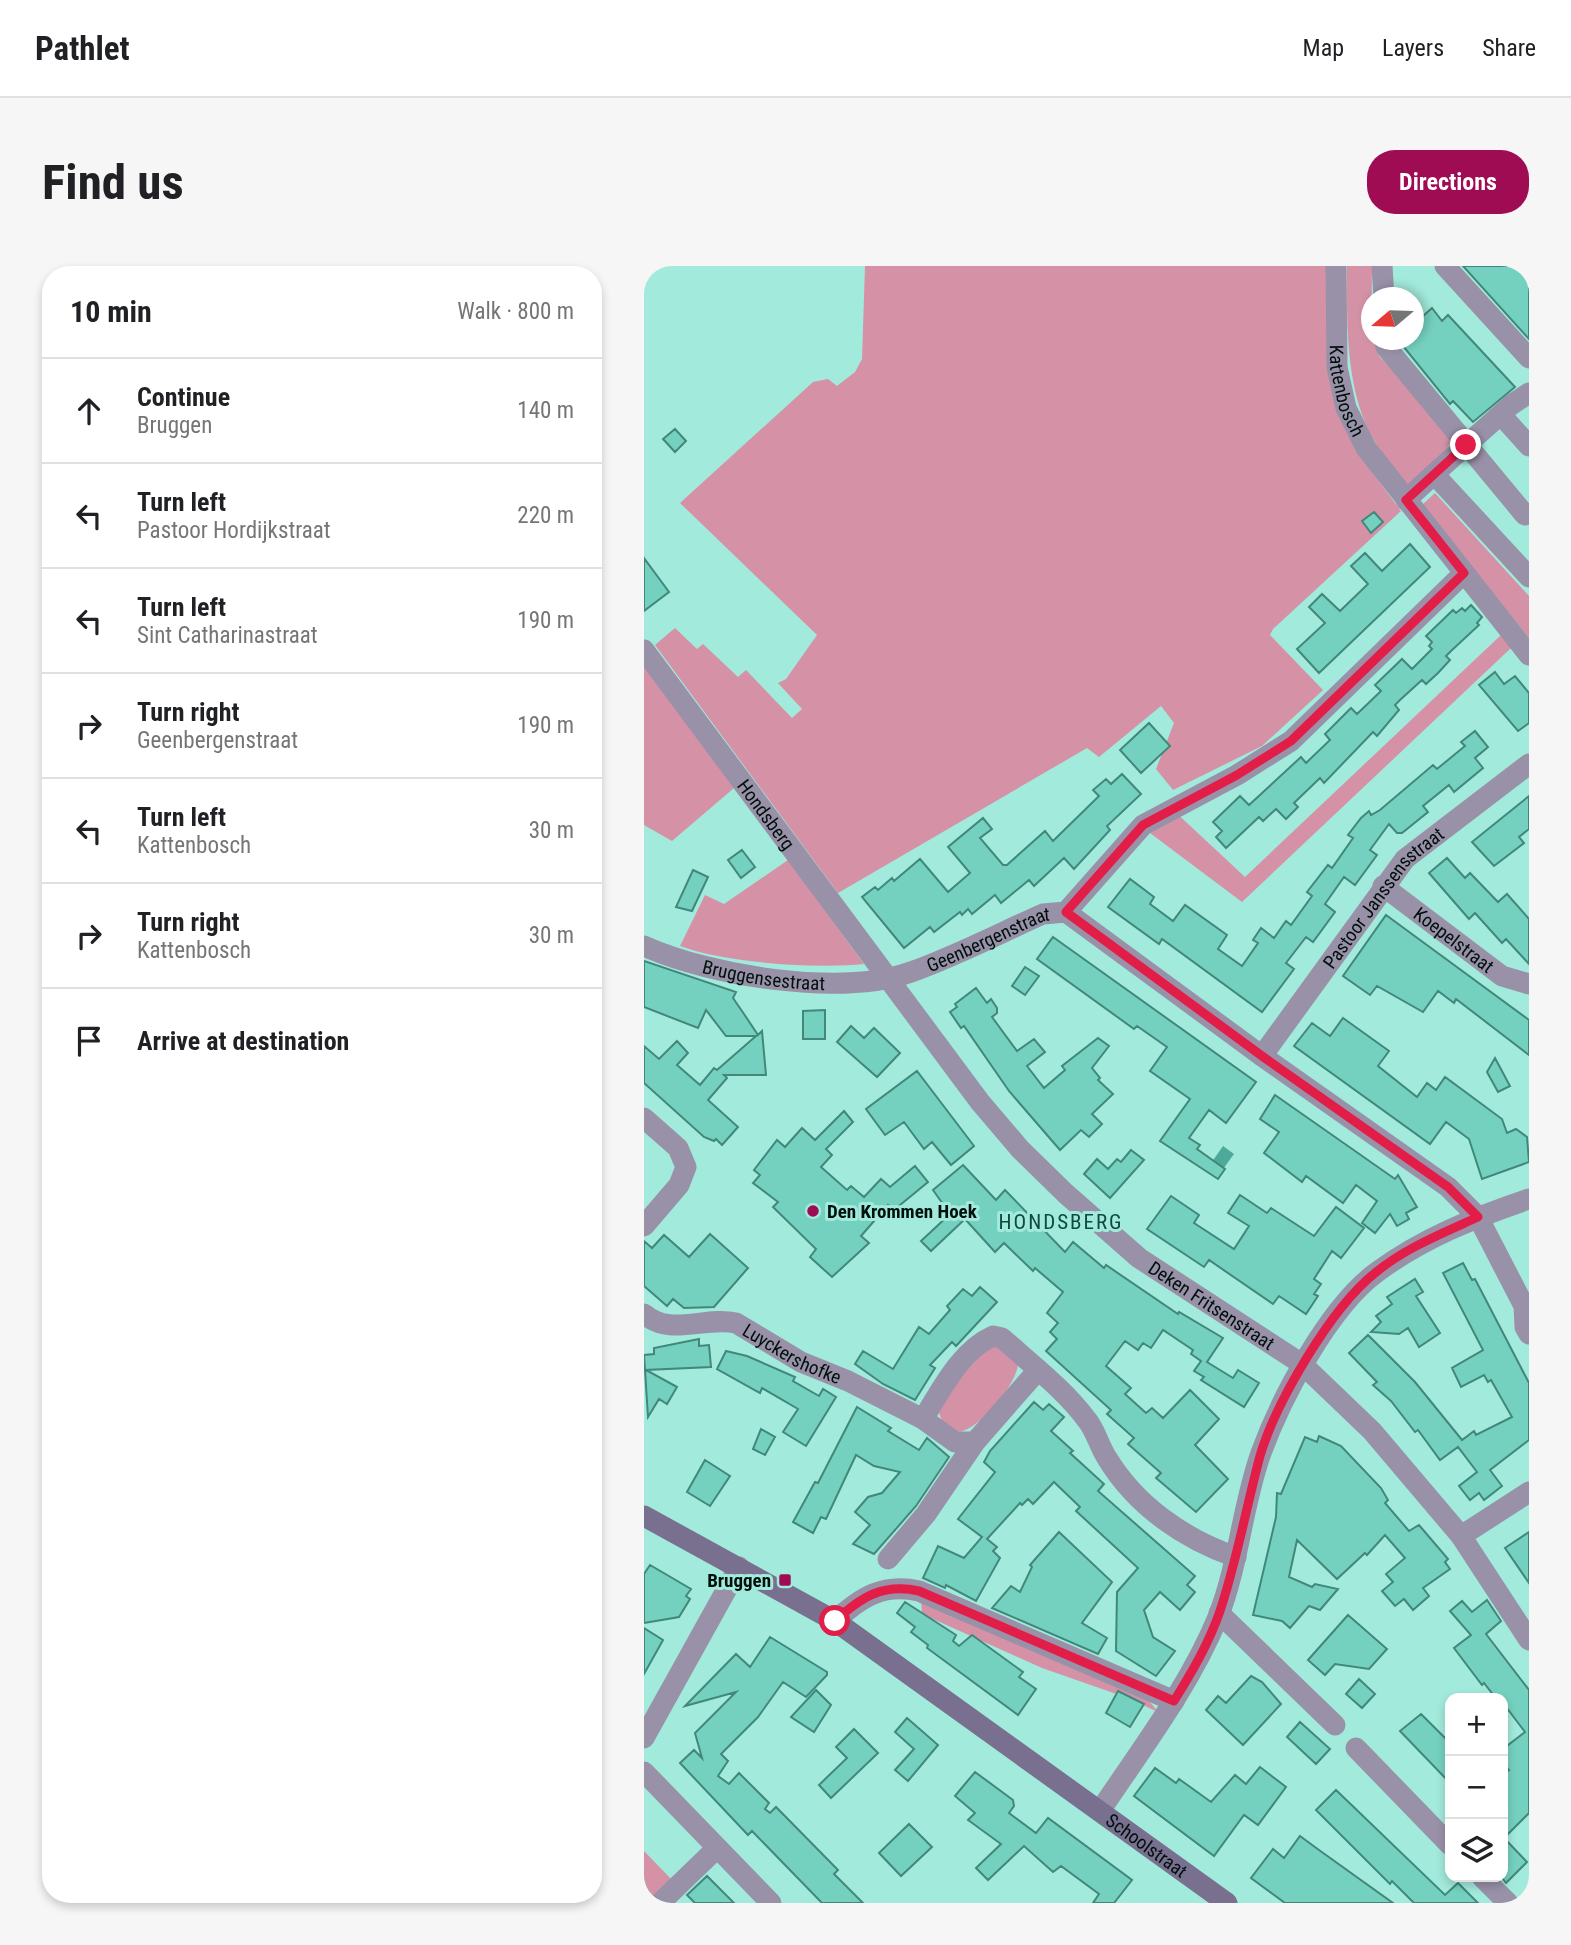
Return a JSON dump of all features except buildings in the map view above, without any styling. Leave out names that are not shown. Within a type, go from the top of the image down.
[{"type":"street","name":"Kattenbosch","points":[[1336,266],[1337,367],[1346,408],[1366,448],[1529,654]]},
{"type":"street","points":[[1382,266],[1383,287]]},
{"type":"street","points":[[1445,266],[1529,358]]},
{"type":"street","points":[[1387,350],[1525,515]]},
{"type":"street","points":[[1406,500],[1466,445],[1529,393]]},
{"type":"street","points":[[1502,416],[1529,446]]},
{"type":"street","points":[[1434,474],[1529,577]]},
{"type":"street","name":"Geenbergenstraat","points":[[888,977],[910,973],[1043,914],[1066,912],[1143,825],[1237,775],[1291,741],[1464,573]]},
{"type":"street","name":"Hondsberg","points":[[644,650],[888,977]]},
{"type":"street","name":"Pastoor Janssensstraat","points":[[1262,1056],[1405,859],[1529,764]]},
{"type":"street","name":"Koepelstraat","points":[[1383,886],[1502,976],[1529,984]]},
{"type":"street","points":[[1066,912],[1262,1056],[1448,1187],[1478,1217],[1526,1305],[1525,1327],[1529,1334]]},
{"type":"street","name":"Bruggensestraat","points":[[644,946],[702,968],[760,979],[838,982],[888,977]]},
{"type":"street","name":"Deken Fritsenstraat","points":[[888,977],[980,1101],[1020,1149],[1065,1193],[1139,1258],[1302,1364],[1372,1432],[1461,1536],[1529,1640]]},
{"type":"street","points":[[644,1118],[678,1148],[686,1167],[678,1185],[644,1226]]},
{"type":"street","points":[[644,1516],[835,1621],[1100,1811],[1200,1659],[1219,1613],[1236,1557],[1261,1454],[1302,1364],[1341,1309],[1374,1273],[1419,1245],[1478,1217],[1529,1199]]},
{"type":"street","name":"Luyckershofke","points":[[647,1324],[668,1326],[724,1320],[736,1323],[801,1362],[848,1381],[923,1419],[955,1442],[975,1442]]},
{"type":"street","points":[[923,1419],[951,1374],[984,1340],[993,1336],[1002,1338],[1089,1421],[1106,1458],[1130,1491],[1179,1531],[1211,1548],[1236,1557]]},
{"type":"street","points":[[888,1559],[926,1514],[975,1442],[1038,1370]]},
{"type":"street","points":[[1461,1536],[1529,1492]]},
{"type":"street","points":[[644,1738],[739,1567]]},
{"type":"street","points":[[835,1621],[868,1596],[898,1587],[919,1591],[1174,1701]]},
{"type":"street","points":[[1219,1613],[1335,1726]]},
{"type":"street","points":[[1356,1748],[1445,1840]]},
{"type":"street","points":[[644,1772],[771,1903]]},
{"type":"street","name":"Schoolstraat","points":[[1100,1811],[1227,1903]]},
{"type":"street","points":[[660,1903],[717,1848]]},
{"type":"street","points":[[1487,1882],[1508,1903]]},
{"type":"shaded area","points":[[865,266],[1330,266],[1357,452],[1401,511],[1273,629],[1270,635],[1323,690],[1262,746],[1173,790],[1156,769],[1174,723],[1161,706],[1099,757],[1087,748],[838,893],[655,645],[675,628],[697,649],[703,644],[738,677],[746,670],[792,718],[802,709],[778,683],[786,679],[817,635],[680,503],[813,382],[828,379],[837,386],[855,372],[862,359]]},
{"type":"shaded area","points":[[1347,266],[1372,266],[1372,287],[1361,287],[1361,350],[1378,350],[1379,356],[1444,425],[1450,436],[1451,440],[1445,451],[1407,487],[1370,433],[1362,414],[1352,373]]},
{"type":"shaded area","points":[[1435,493],[1529,596],[1529,638],[1422,505]]},
{"type":"shaded area","points":[[1501,635],[1511,648],[1242,902],[1146,830],[1171,808],[1245,877]]},
{"type":"shaded area","points":[[644,664],[734,788],[672,841],[644,825]]},
{"type":"shaded area","points":[[788,860],[864,964],[821,966],[771,963],[721,957],[680,946],[705,895],[724,904]]},
{"type":"shaded area","points":[[1223,1146],[1234,1154],[1218,1176],[1207,1169]]},
{"type":"shaded area","points":[[994,1341],[1018,1364],[1016,1373],[1004,1394],[985,1416],[966,1430],[957,1432],[942,1421],[939,1413],[950,1388]]},
{"type":"shaded area","points":[[921,1599],[1147,1698],[1158,1712],[1125,1697],[1042,1668],[922,1614]]},
{"type":"shaded area","points":[[644,1851],[675,1883],[654,1903],[644,1903]]},
{"type":"place","name":"Den Krommen Hoek","points":[[813,1211]]},
{"type":"place","name":"Bruggen","points":[[785,1580]]},
{"type":"district","name":"HONDSBERG","points":[[1061,1222]]},
{"type":"route","points":[[835,1621],[868,1596],[898,1587],[919,1591],[1174,1701],[1200,1659],[1219,1613],[1236,1557],[1261,1454],[1302,1364],[1341,1309],[1374,1273],[1419,1245],[1478,1217],[1448,1187],[1262,1056],[1066,912],[1143,825],[1237,775],[1291,741],[1464,573],[1406,500],[1466,445]]}]
